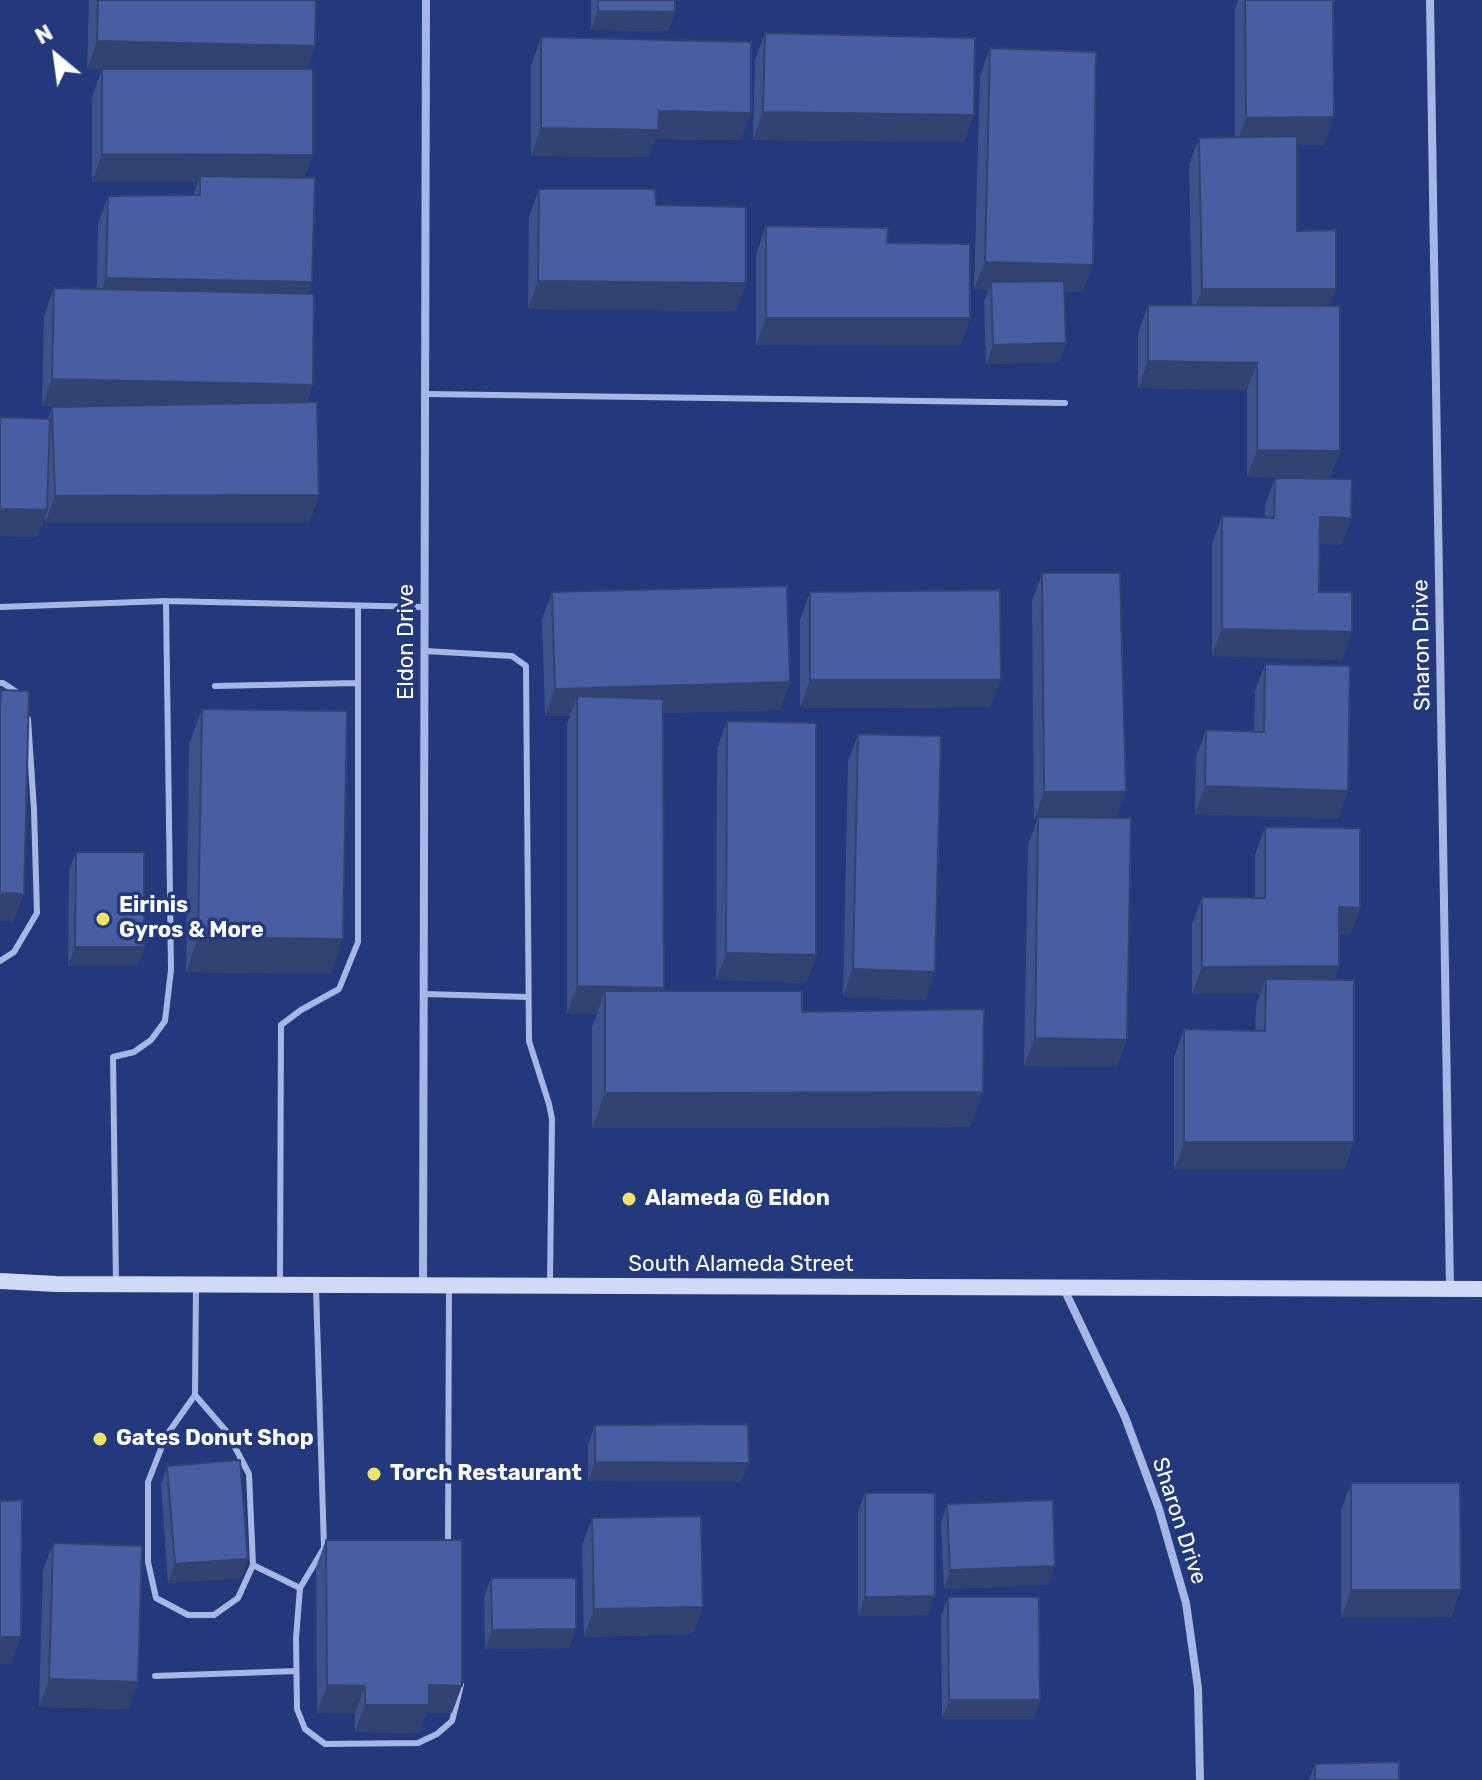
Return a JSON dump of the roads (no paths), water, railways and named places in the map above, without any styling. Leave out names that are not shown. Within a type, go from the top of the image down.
[{"type":"main road","name":"South Alameda Street","points":[[0,1281],[1482,1289]]},
{"type":"street","name":"Eldon Drive","points":[[423,1285],[426,0]]},
{"type":"street","name":"Sharon Drive","points":[[1430,0],[1450,1289]]},
{"type":"street","name":"Sharon Drive","points":[[1064,1288],[1125,1417],[1159,1509],[1186,1603],[1198,1688],[1200,1780]]},
{"type":"lane","points":[[425,394],[1065,403]]},
{"type":"lane","points":[[0,607],[166,601],[425,607]]},
{"type":"lane","points":[[116,1284],[113,1057],[134,1052],[151,1040],[165,1021],[171,970],[166,601]]},
{"type":"lane","points":[[280,1284],[281,1025],[339,989],[358,942],[358,606]]},
{"type":"lane","points":[[425,651],[512,656],[526,666],[529,1041],[552,1119],[550,1286]]},
{"type":"lane","points":[[0,683],[27,698]]},
{"type":"lane","points":[[215,686],[357,683]]},
{"type":"lane","points":[[0,961],[14,952],[37,913],[28,712]]},
{"type":"lane","points":[[424,994],[528,997]]},
{"type":"lane","points":[[195,1395],[227,1432],[249,1474],[253,1565],[238,1598],[214,1615],[188,1615],[156,1598],[148,1562],[148,1482],[166,1436],[195,1395],[196,1284]]},
{"type":"lane","points":[[316,1285],[324,1548],[300,1588],[296,1638],[297,1709],[305,1729],[325,1744],[418,1743],[437,1734],[452,1721],[462,1684]]},
{"type":"lane","points":[[449,1285],[448,1546],[455,1557]]},
{"type":"lane","points":[[433,1546],[448,1546]]},
{"type":"lane","points":[[324,1548],[339,1548]]},
{"type":"lane","points":[[253,1565],[300,1588]]},
{"type":"lane","points":[[155,1676],[296,1671]]},
{"type":"place","name":"Eirinis Gyros & More","points":[[103,919]]},
{"type":"place","name":"Alameda @ Eldon","points":[[629,1199]]},
{"type":"place","name":"Gates Donut Shop","points":[[100,1439]]},
{"type":"place","name":"Torch Restaurant","points":[[374,1474]]}]
